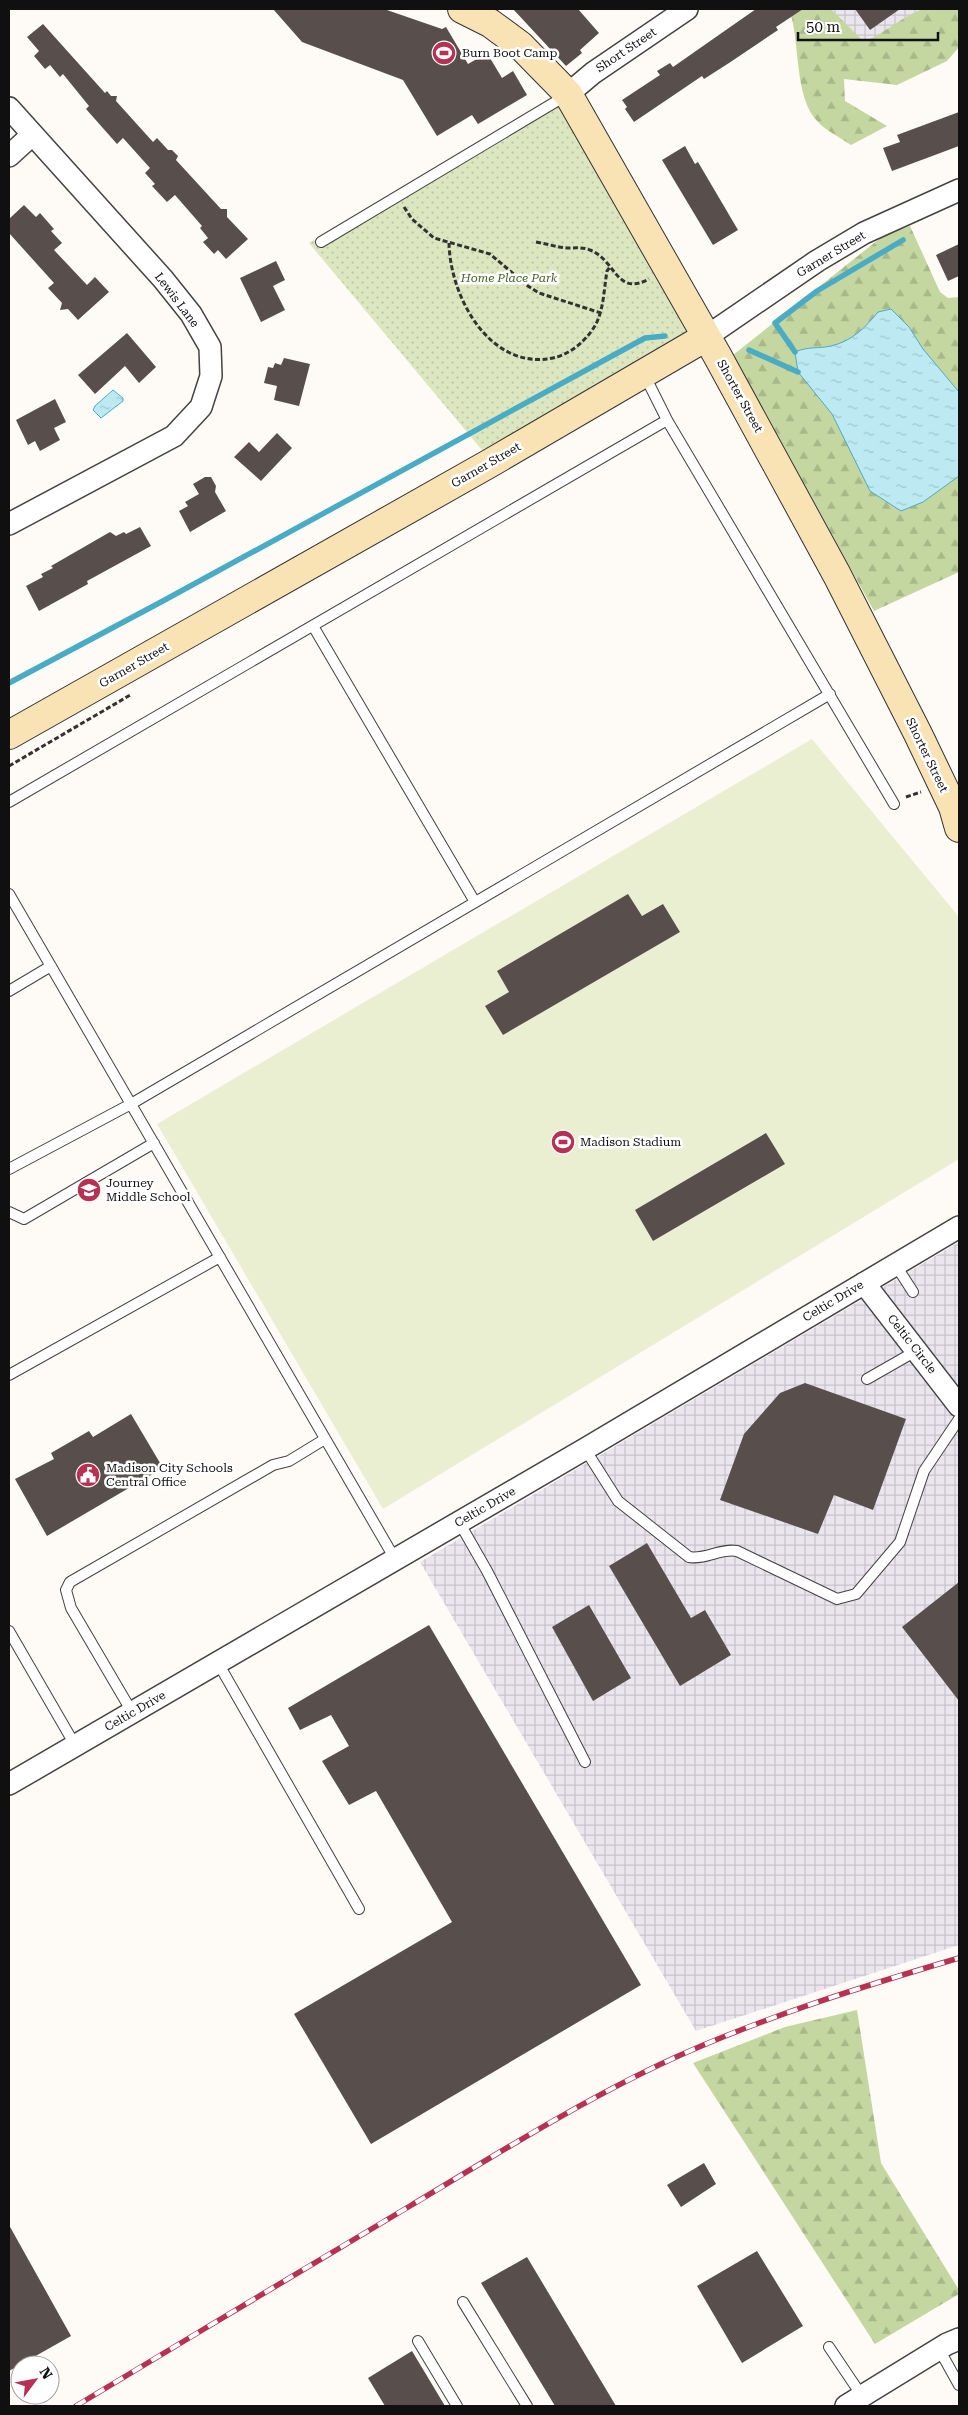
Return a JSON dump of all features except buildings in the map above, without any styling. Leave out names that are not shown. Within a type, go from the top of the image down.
[{"type":"street","name":"Shorter Street","points":[[462,9],[490,23],[520,46],[568,94],[706,337],[837,575],[957,813]]},
{"type":"street","name":"Short Street","points":[[568,94],[593,73],[687,9]]},
{"type":"street","name":"Lewis Lane","points":[[9,108],[163,280],[191,314],[210,347],[211,376],[201,407],[174,436],[9,524]]},
{"type":"street","points":[[9,156],[32,135]]},
{"type":"street","name":"Garner Street","points":[[9,735],[644,374],[706,337],[817,261],[864,232],[959,190]]},
{"type":"street","name":"Celtic Drive","points":[[9,1784],[585,1449],[959,1227]]},
{"type":"street","name":"Celtic Circle","points":[[864,1283],[959,1406]]},
{"type":"street","points":[[854,2401],[939,2349],[959,2340]]},
{"type":"lane","points":[[321,242],[568,94]]},
{"type":"lane","points":[[644,374],[667,420],[894,804]]},
{"type":"lane","points":[[9,802],[667,420]]},
{"type":"lane","points":[[313,626],[475,902]]},
{"type":"lane","points":[[9,1169],[131,1104],[830,694]]},
{"type":"lane","points":[[9,894],[395,1559]]},
{"type":"lane","points":[[9,991],[51,966]]},
{"type":"lane","points":[[9,1212],[24,1219],[154,1143]]},
{"type":"lane","points":[[9,1375],[220,1257]]},
{"type":"lane","points":[[895,1264],[913,1292]]},
{"type":"lane","points":[[867,1379],[916,1351]]},
{"type":"lane","points":[[585,1449],[618,1501],[689,1557],[698,1559],[727,1550],[737,1551],[837,1599],[856,1594],[900,1542],[924,1471],[959,1419]]},
{"type":"lane","points":[[132,1712],[71,1608],[66,1590],[70,1582],[273,1465],[289,1461],[325,1439]]},
{"type":"lane","points":[[459,1522],[487,1571],[584,1762]]},
{"type":"lane","points":[[9,1631],[75,1745]]},
{"type":"lane","points":[[218,1662],[358,1908]]},
{"type":"lane","points":[[463,2302],[527,2406]]},
{"type":"lane","points":[[418,2342],[457,2406]]},
{"type":"lane","points":[[829,2346],[854,2401]]},
{"type":"lane","points":[[939,2349],[959,2385]]},
{"type":"path","points":[[397,196],[412,219],[434,238],[449,244],[476,248],[490,254],[539,293],[601,313]]},
{"type":"path","points":[[536,242],[554,246],[587,249],[595,252],[623,281],[630,285],[640,284],[650,279]]},
{"type":"path","points":[[449,244],[451,271],[461,299],[489,337],[500,348],[513,356],[543,360],[561,356],[575,348],[587,337],[601,313],[607,271],[610,267]]},
{"type":"shaded area","points":[[814,9],[941,9],[862,58]]},
{"type":"shaded area","points":[[959,1242],[959,1945],[696,2031],[420,1562]]},
{"type":"green space","points":[[789,9],[831,9],[864,42],[909,15],[923,9],[959,9],[959,47],[947,61],[897,85],[844,79],[845,101],[887,126],[851,145],[819,123],[811,113],[805,100],[801,85],[793,22]]},
{"type":"green space","name":"Home Place Park","points":[[555,99],[693,329],[492,462],[309,243]]},
{"type":"green space","points":[[910,226],[940,292],[948,298],[959,297],[959,572],[874,611],[733,355],[883,236]]},
{"type":"green space","name":"Madison Stadium","points":[[812,739],[959,917],[959,1159],[383,1509],[157,1124]]},
{"type":"green space","points":[[857,2010],[881,2163],[959,2290],[959,2294],[875,2344],[693,2063],[785,2027]]},
{"type":"water","points":[[891,309],[909,327],[923,349],[959,392],[959,476],[923,502],[901,511],[870,491],[832,414],[798,372],[795,352],[839,344],[863,328],[878,312]]},
{"type":"water","points":[[113,390],[123,398],[123,401],[101,418],[93,410]]},
{"type":"waterway","points":[[795,352],[775,323],[817,291],[903,240]]},
{"type":"waterway","points":[[9,683],[645,338],[665,336]]},
{"type":"waterway","points":[[749,350],[798,372]]},
{"type":"railway","points":[[76,2406],[508,2147],[642,2073],[710,2042],[780,2015],[959,1958]]},
{"type":"place","name":"Burn Boot Camp","points":[[444,53]]},
{"type":"place","name":"Madison Stadium","points":[[563,1142]]},
{"type":"place","name":"Journey Middle School","points":[[89,1190]]},
{"type":"place","name":"Madison City Schools Central Office","points":[[88,1475]]}]
